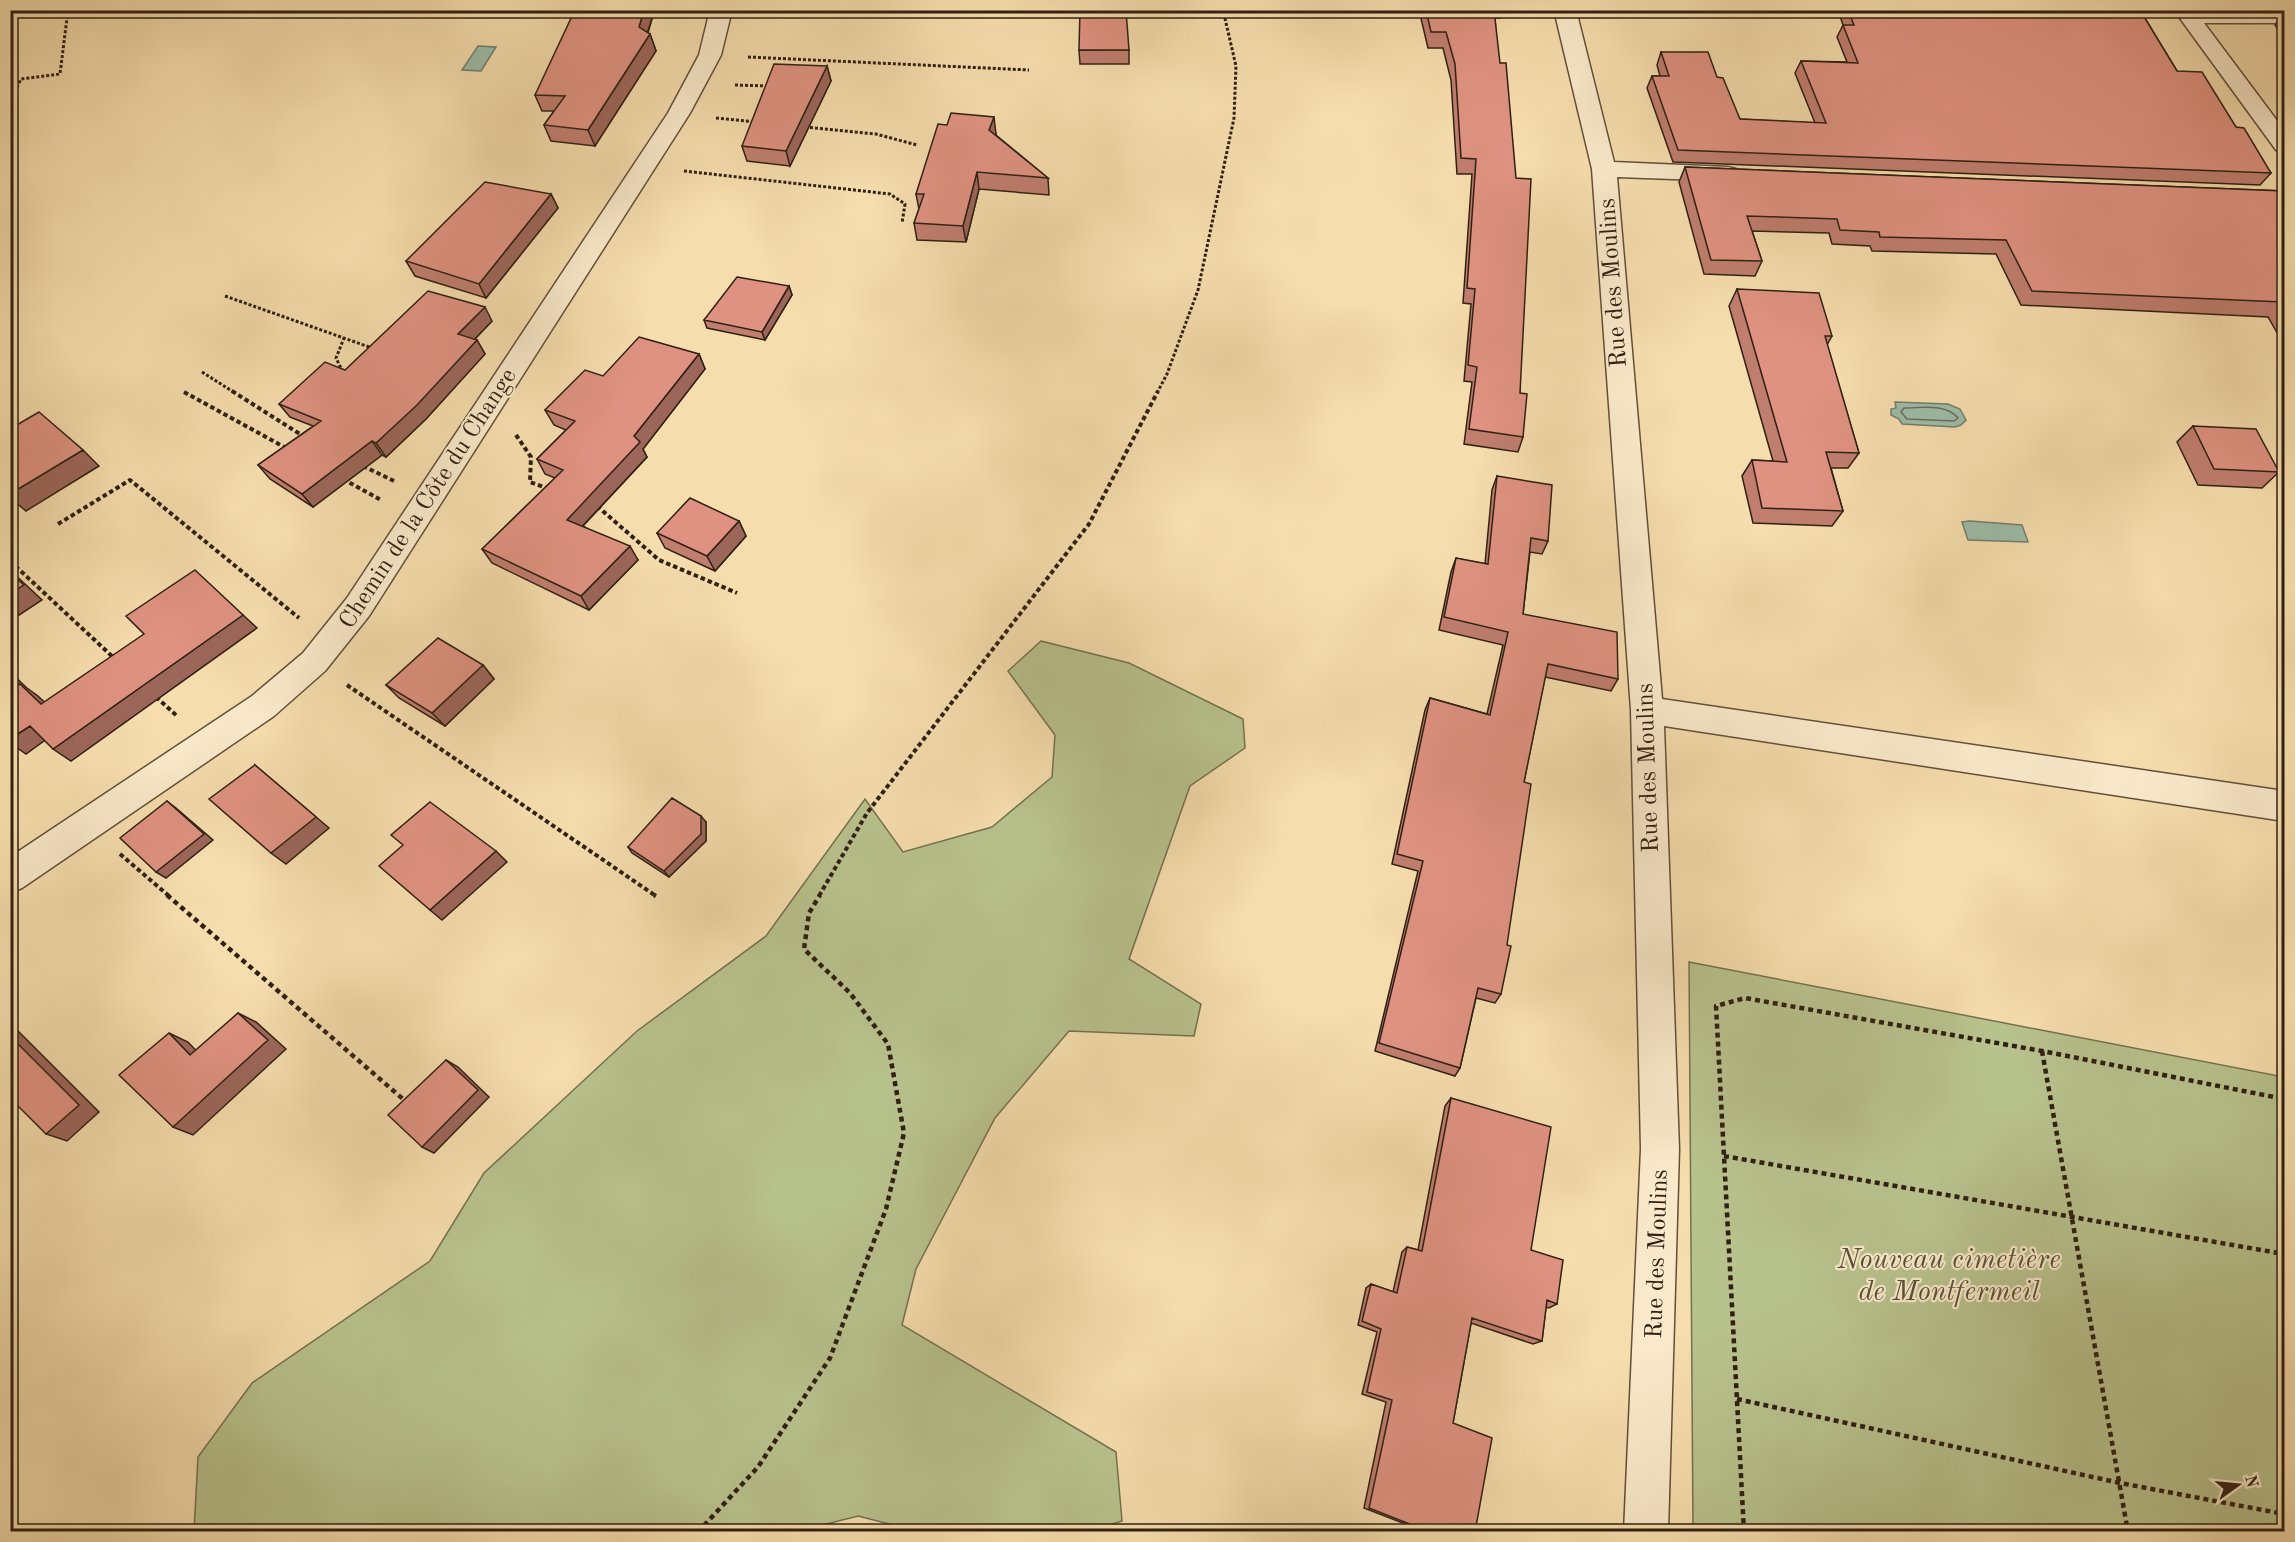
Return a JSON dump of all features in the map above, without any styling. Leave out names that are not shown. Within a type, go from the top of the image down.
[{"type":"street","name":"Rue des Moulins","points":[[1565,10],[1604,169],[1647,710],[1660,1149],[1646,1532]]},
{"type":"street","name":"Chemin de la Côte du Change","points":[[10,877],[263,706],[322,652],[358,607],[679,113],[710,55],[720,13]]},
{"type":"street","points":[[2186,13],[2284,17]]},
{"type":"street","points":[[2186,13],[2284,145]]},
{"type":"street","points":[[1604,169],[1746,175]]},
{"type":"street","points":[[1647,710],[2284,806]]},
{"type":"path","points":[[10,101],[21,79],[60,74],[68,10]]},
{"type":"path","points":[[698,1532],[758,1467],[830,1358],[886,1209],[904,1133],[888,1044],[850,993],[804,949],[810,913],[867,813],[1089,524],[1167,374],[1198,290],[1234,118],[1236,66],[1223,10]]},
{"type":"path","points":[[720,13],[1009,11]]},
{"type":"path","points":[[710,55],[1029,70]]},
{"type":"path","points":[[679,113],[762,122]]},
{"type":"path","points":[[796,126],[876,134],[917,145]]},
{"type":"path","points":[[644,166],[890,194],[905,204],[902,223]]},
{"type":"path","points":[[225,296],[376,350]]},
{"type":"path","points":[[344,338],[336,358],[344,374]]},
{"type":"path","points":[[202,372],[287,428],[307,438]]},
{"type":"path","points":[[184,392],[289,449]]},
{"type":"path","points":[[483,415],[513,431],[531,457],[530,482],[550,489]]},
{"type":"path","points":[[357,463],[423,507]]},
{"type":"path","points":[[341,478],[423,507]]},
{"type":"path","points":[[58,524],[130,480],[322,652],[555,830],[656,896]]},
{"type":"path","points":[[589,503],[599,506],[659,560],[737,593]]},
{"type":"path","points":[[10,561],[120,663]]},
{"type":"path","points":[[154,695],[207,745]]},
{"type":"path","points":[[86,825],[403,1099]]},
{"type":"path","points":[[1744,1532],[1716,1006],[1745,998],[2042,1051],[2284,1099]]},
{"type":"path","points":[[2042,1051],[2128,1532]]},
{"type":"path","points":[[1724,1156],[2284,1254]]},
{"type":"path","points":[[1737,1399],[2120,1483],[2284,1514]]},
{"type":"green space","points":[[1041,641],[1129,663],[1243,719],[1245,748],[1190,786],[1129,959],[1201,1004],[1194,1036],[1069,1031],[995,1118],[916,1269],[902,1325],[1116,1452],[1122,1521],[1090,1531],[921,1532],[858,1516],[795,1532],[194,1531],[198,1457],[252,1383],[430,1261],[484,1173],[637,1031],[766,936],[865,799],[903,852],[992,827],[1052,777],[1055,735],[1008,671]]},
{"type":"green space","name":"Nouveau cimetière de Montfermeil","points":[[1689,962],[2284,1077],[2284,1531],[1693,1531]]},
{"type":"water","points":[[478,46],[496,47],[481,71],[462,70]]},
{"type":"water","points":[[1895,402],[1948,404],[1960,409],[1966,420],[1955,427],[1902,424],[1899,419],[1891,415],[1891,409],[1896,408]]},
{"type":"water","points":[[1962,522],[2022,525],[2028,542],[1968,540]]},
{"type":"building","points":[[600,10],[644,10],[639,27],[650,34],[588,130],[544,125],[565,96],[535,95],[573,14],[599,13]]},
{"type":"building","points":[[1080,10],[1126,10],[1129,50],[1079,50]]},
{"type":"building","points":[[1426,10],[1494,10],[1500,63],[1506,63],[1516,178],[1531,179],[1520,393],[1527,394],[1523,437],[1469,429],[1477,367],[1468,365],[1475,289],[1467,288],[1476,159],[1461,158],[1455,64],[1446,32],[1431,32]]},
{"type":"building","points":[[1848,10],[2140,10],[2177,71],[2202,72],[2236,127],[2244,128],[2271,173],[1678,150],[1652,76],[1669,76],[1661,52],[1708,52],[1717,77],[1723,78],[1740,119],[1826,123],[1801,61],[1858,63],[1843,25],[1854,25]]},
{"type":"building","points":[[774,64],[827,66],[786,151],[742,146]]},
{"type":"building","points":[[951,113],[994,117],[989,130],[1048,178],[977,172],[963,226],[914,223],[924,194],[916,194],[938,124],[947,125]]},
{"type":"building","points":[[1685,167],[2284,191],[2284,307],[2282,302],[2032,291],[2006,240],[1880,237],[1879,232],[1840,230],[1837,219],[1747,216],[1762,261],[1711,260]]},
{"type":"building","points":[[485,182],[551,194],[479,284],[406,261]]},
{"type":"building","points":[[737,277],[789,286],[762,332],[704,320]]},
{"type":"building","points":[[1737,289],[1819,293],[1832,336],[1825,336],[1859,453],[1826,452],[1843,511],[1762,508],[1752,460],[1787,462]]},
{"type":"building","points":[[428,291],[485,307],[458,334],[477,340],[417,405],[376,443],[372,441],[302,494],[258,465],[321,421],[279,404],[325,362],[345,370]]},
{"type":"building","points":[[639,337],[699,354],[634,436],[640,442],[567,520],[630,546],[581,596],[482,549],[563,470],[537,459],[575,421],[545,410],[585,370],[603,376]]},
{"type":"building","points":[[39,412],[83,450],[10,494],[10,429]]},
{"type":"building","points":[[2193,426],[2256,429],[2279,472],[2214,469]]},
{"type":"building","points":[[1497,476],[1552,485],[1548,541],[1531,538],[1523,614],[1617,632],[1618,679],[1548,664],[1524,782],[1531,784],[1507,945],[1511,946],[1501,994],[1478,988],[1460,1068],[1379,1043],[1423,861],[1397,854],[1430,698],[1490,715],[1508,632],[1444,617],[1456,558],[1488,564]]},
{"type":"building","points":[[690,498],[739,521],[707,556],[657,533]]},
{"type":"building","points":[[195,570],[243,615],[53,749],[30,726],[10,739],[10,677],[41,704],[144,634],[126,616]]},
{"type":"building","points":[[10,573],[24,585],[10,594]]},
{"type":"building","points":[[438,638],[483,665],[432,713],[386,685]]},
{"type":"building","points":[[255,765],[316,817],[271,853],[209,799]]},
{"type":"building","points":[[672,798],[701,816],[701,834],[664,871],[628,847]]},
{"type":"building","points":[[167,801],[204,834],[156,872],[120,838]]},
{"type":"building","points":[[430,802],[496,851],[430,910],[379,866],[403,845],[391,835]]},
{"type":"building","points":[[238,1013],[268,1040],[173,1127],[119,1075],[169,1033],[190,1055]]},
{"type":"building","points":[[10,1036],[79,1105],[46,1134],[10,1098]]},
{"type":"building","points":[[446,1060],[478,1090],[422,1147],[388,1115]]},
{"type":"building","points":[[1451,1098],[1551,1127],[1531,1250],[1563,1260],[1557,1304],[1547,1300],[1542,1341],[1472,1318],[1453,1423],[1492,1438],[1475,1532],[1430,1532],[1369,1508],[1392,1400],[1367,1392],[1381,1329],[1362,1321],[1371,1284],[1397,1293],[1407,1247],[1422,1251]]}]
